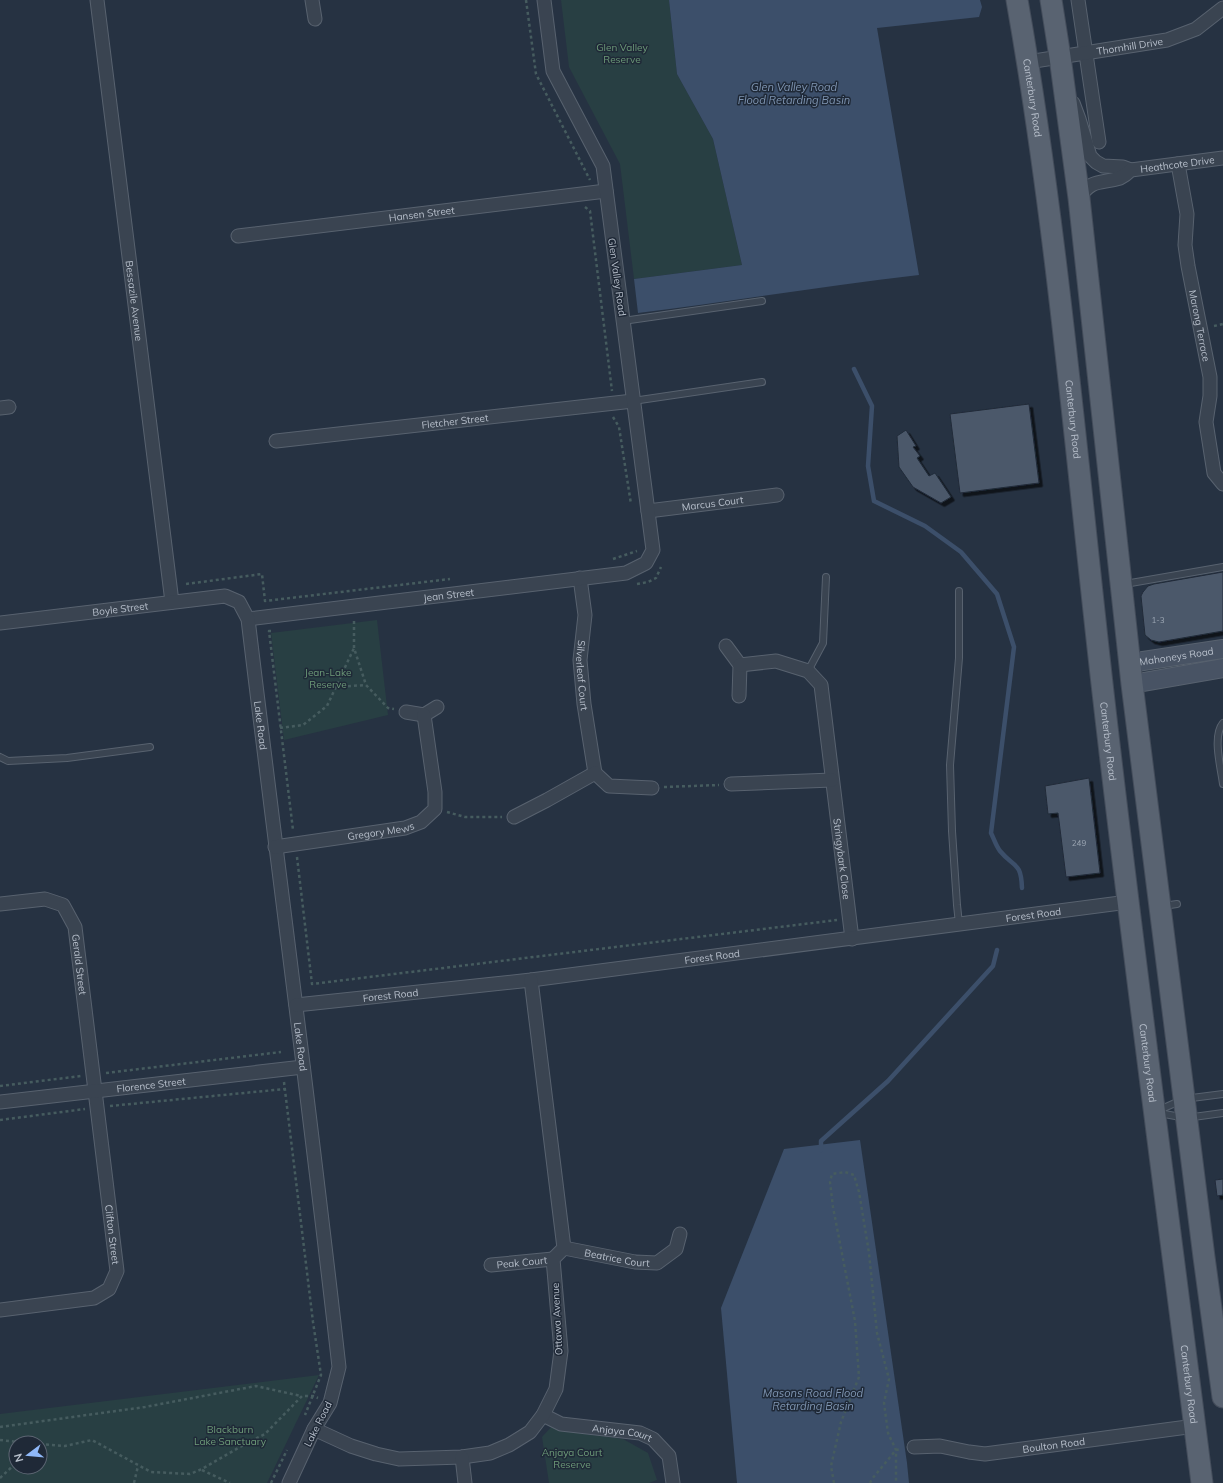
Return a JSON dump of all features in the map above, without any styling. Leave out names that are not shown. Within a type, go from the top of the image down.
[{"type":"main road","name":"Canterbury Road","points":[[1018,0],[1046,189],[1070,381],[1101,675],[1128,902],[1202,1483]]},
{"type":"main road","points":[[1051,0],[1064,81],[1079,198],[1132,684],[1168,905],[1185,1109],[1220,1344],[1223,1392]]},
{"type":"main road","name":"Mahoneys Road","points":[[1130,663],[1223,649]]},
{"type":"main road","points":[[1101,675],[1130,663]]},
{"type":"main road","name":"Mahoneys Road","points":[[1132,684],[1223,668]]},
{"type":"main road","points":[[1101,675],[1132,684]]},
{"type":"main road","points":[[1185,1349],[1220,1344]]},
{"type":"street","name":"Bessazile Avenue","points":[[97,0],[172,602]]},
{"type":"street","points":[[312,0],[314,20]]},
{"type":"street","name":"Glen Valley Road","points":[[544,0],[553,71],[603,166],[653,550],[646,563]]},
{"type":"street","points":[[1078,0],[1098,142]]},
{"type":"street","name":"Thornhill Drive","points":[[1028,62],[1167,40],[1196,29],[1223,8]]},
{"type":"street","name":"Heathcote Drive","points":[[1064,81],[1079,119],[1090,156],[1103,166],[1123,167],[1131,170]]},
{"type":"street","name":"Heathcote Drive","points":[[1079,198],[1084,190],[1090,185],[1121,177],[1131,170],[1223,158]]},
{"type":"street","name":"Marong Terrace","points":[[1178,164],[1187,214],[1185,245],[1188,266],[1210,377],[1210,396],[1206,422],[1214,473],[1223,484]]},
{"type":"street","name":"Hansen Street","points":[[238,236],[606,190]]},
{"type":"street","name":"Fletcher Street","points":[[276,441],[634,401]]},
{"type":"street","name":"Marcus Court","points":[[648,511],[777,495]]},
{"type":"street","name":"Jean Street","points":[[248,619],[626,573],[646,563]]},
{"type":"street","name":"Silverleaf Court","points":[[580,578],[585,615],[580,660],[584,704],[595,772]]},
{"type":"street","name":"Boyle Street","points":[[0,623],[225,596],[239,602]]},
{"type":"street","name":"Lake Road","points":[[239,602],[248,619],[275,847],[296,1005],[338,1367],[330,1403],[314,1429],[289,1483]]},
{"type":"street","points":[[726,646],[740,665],[739,696]]},
{"type":"street","points":[[740,665],[776,661],[808,671]]},
{"type":"street","name":"Stringybark Close","points":[[808,671],[821,685],[852,939]]},
{"type":"street","points":[[406,712],[424,716],[437,707]]},
{"type":"street","points":[[424,716],[435,792],[435,809]]},
{"type":"street","points":[[514,817],[595,772],[609,786],[652,788]]},
{"type":"street","points":[[731,784],[832,780]]},
{"type":"street","name":"Gregory Mews","points":[[275,847],[405,828],[421,822],[435,809]]},
{"type":"street","name":"Gerald Street","points":[[0,904],[46,899],[63,905],[75,927],[95,1091]]},
{"type":"street","name":"Forest Road","points":[[296,1005],[532,980],[1128,902]]},
{"type":"street","points":[[532,980],[564,1248],[553,1258]]},
{"type":"street","name":"Florence Street","points":[[0,1102],[302,1067]]},
{"type":"street","name":"Clifton Street","points":[[0,1310],[94,1298],[109,1289],[117,1272],[95,1091]]},
{"type":"street","name":"Beatrice Court","points":[[564,1248],[635,1262],[657,1263],[676,1249],[680,1234]]},
{"type":"street","name":"Ottawa Avenue","points":[[314,1429],[351,1446],[399,1459],[462,1457],[490,1453],[509,1445],[530,1432],[543,1415],[556,1389],[561,1351],[553,1258]]},
{"type":"street","name":"Peak Court","points":[[491,1265],[553,1258]]},
{"type":"street","name":"Anjaya Court","points":[[543,1415],[561,1424],[640,1433],[653,1439],[669,1456],[673,1483]]},
{"type":"street","name":"Boulton Road","points":[[914,1446],[940,1446],[985,1454],[1195,1426]]},
{"type":"street","points":[[462,1457],[465,1483]]},
{"type":"lane","points":[[623,321],[762,301]]},
{"type":"lane","points":[[634,401],[762,382]]},
{"type":"lane","points":[[1121,584],[1223,567]]},
{"type":"lane","points":[[808,671],[823,643],[826,577]]},
{"type":"lane","points":[[959,924],[956,905],[950,765],[959,658],[960,591]]},
{"type":"lane","points":[[1223,723],[1218,732],[1223,784]]},
{"type":"lane","points":[[0,757],[8,761],[67,758],[150,747]]},
{"type":"lane","points":[[1154,1112],[1185,1109],[1223,1094]]},
{"type":"lane","points":[[1154,1112],[1185,1109],[1223,1113]]},
{"type":"path","points":[[526,0],[536,74],[585,169],[590,182]]},
{"type":"path","points":[[583,206],[590,211],[612,392]]},
{"type":"path","points":[[612,415],[619,427],[632,508]]},
{"type":"path","points":[[608,560],[616,559],[639,550]]},
{"type":"path","points":[[186,584],[262,574],[265,601],[452,579]]},
{"type":"path","points":[[346,622],[362,620]]},
{"type":"path","points":[[354,621],[354,648],[366,685],[388,708],[406,712]]},
{"type":"path","points":[[276,630],[269,631],[312,984],[839,920]]},
{"type":"path","points":[[280,728],[303,725],[327,706],[354,648]]},
{"type":"path","points":[[336,687],[366,685]]},
{"type":"path","points":[[652,788],[731,784]]},
{"type":"path","points":[[435,809],[465,817],[514,817]]},
{"type":"path","points":[[0,1086],[281,1052]]},
{"type":"path","points":[[282,1070],[321,1375],[303,1418]]},
{"type":"path","points":[[0,1120],[97,1108],[285,1089]]},
{"type":"path","points":[[834,1483],[831,1466],[841,1422],[859,1377],[855,1321],[833,1207],[830,1182],[832,1174],[845,1172],[854,1175],[859,1192],[869,1253],[877,1333],[889,1379],[884,1403],[888,1433],[896,1450],[896,1483]]},
{"type":"path","points":[[0,1427],[145,1407],[256,1386],[302,1396],[313,1396]]},
{"type":"path","points":[[48,1445],[65,1446],[92,1440],[151,1472],[190,1474],[202,1470],[247,1442],[265,1434],[302,1396]]},
{"type":"path","points":[[271,1483],[290,1444]]},
{"type":"path","points":[[870,1483],[896,1450],[914,1446]]},
{"type":"path","points":[[134,1483],[138,1466]]},
{"type":"path","points":[[0,1478],[8,1470]]},
{"type":"path","points":[[202,1470],[230,1483]]},
{"type":"green space","name":"Glen Valley Reserve","points":[[561,0],[669,0],[677,74],[713,139],[742,265],[634,279],[620,164],[569,67]]},
{"type":"green space","name":"Jean-Lake Reserve","points":[[377,620],[388,715],[284,740],[271,633]]},
{"type":"green space","name":"Blackburn Lake Sanctuary","points":[[319,1375],[267,1483],[0,1483],[0,1414]]},
{"type":"green space","name":"Anjaya Court Reserve","points":[[554,1424],[570,1432],[623,1439],[648,1453],[657,1480],[649,1483],[549,1483],[542,1437]]},
{"type":"water","name":"Glen Valley Road Flood Retarding Basin","points":[[669,0],[980,0],[982,7],[979,17],[877,28],[919,275],[638,313],[634,279],[742,265],[713,139],[677,74]]},
{"type":"water","name":"Masons Road Flood Retarding Basin","points":[[860,1140],[909,1483],[737,1483],[721,1308],[784,1149]]},
{"type":"building","points":[[1029,404],[1039,483],[960,493],[950,414]]},
{"type":"building","points":[[906,430],[916,446],[913,447],[920,456],[917,458],[929,476],[935,473],[951,497],[941,503],[913,487],[899,467],[897,436]]},
{"type":"building","points":[[1223,572],[1223,631],[1159,642],[1151,640],[1145,635],[1141,596],[1148,586]]},
{"type":"building","points":[[1089,778],[1100,873],[1066,877],[1058,813],[1048,814],[1045,786]]},
{"type":"building","points":[[1223,1179],[1223,1195],[1217,1196],[1215,1180]]},
{"type":"waterway","points":[[854,369],[872,406],[868,466],[874,501],[925,526],[961,552],[997,594],[1014,647],[991,833],[1000,851],[1018,869],[1022,888]]},
{"type":"waterway","points":[[821,1150],[821,1141],[888,1081],[993,966],[997,950]]}]
